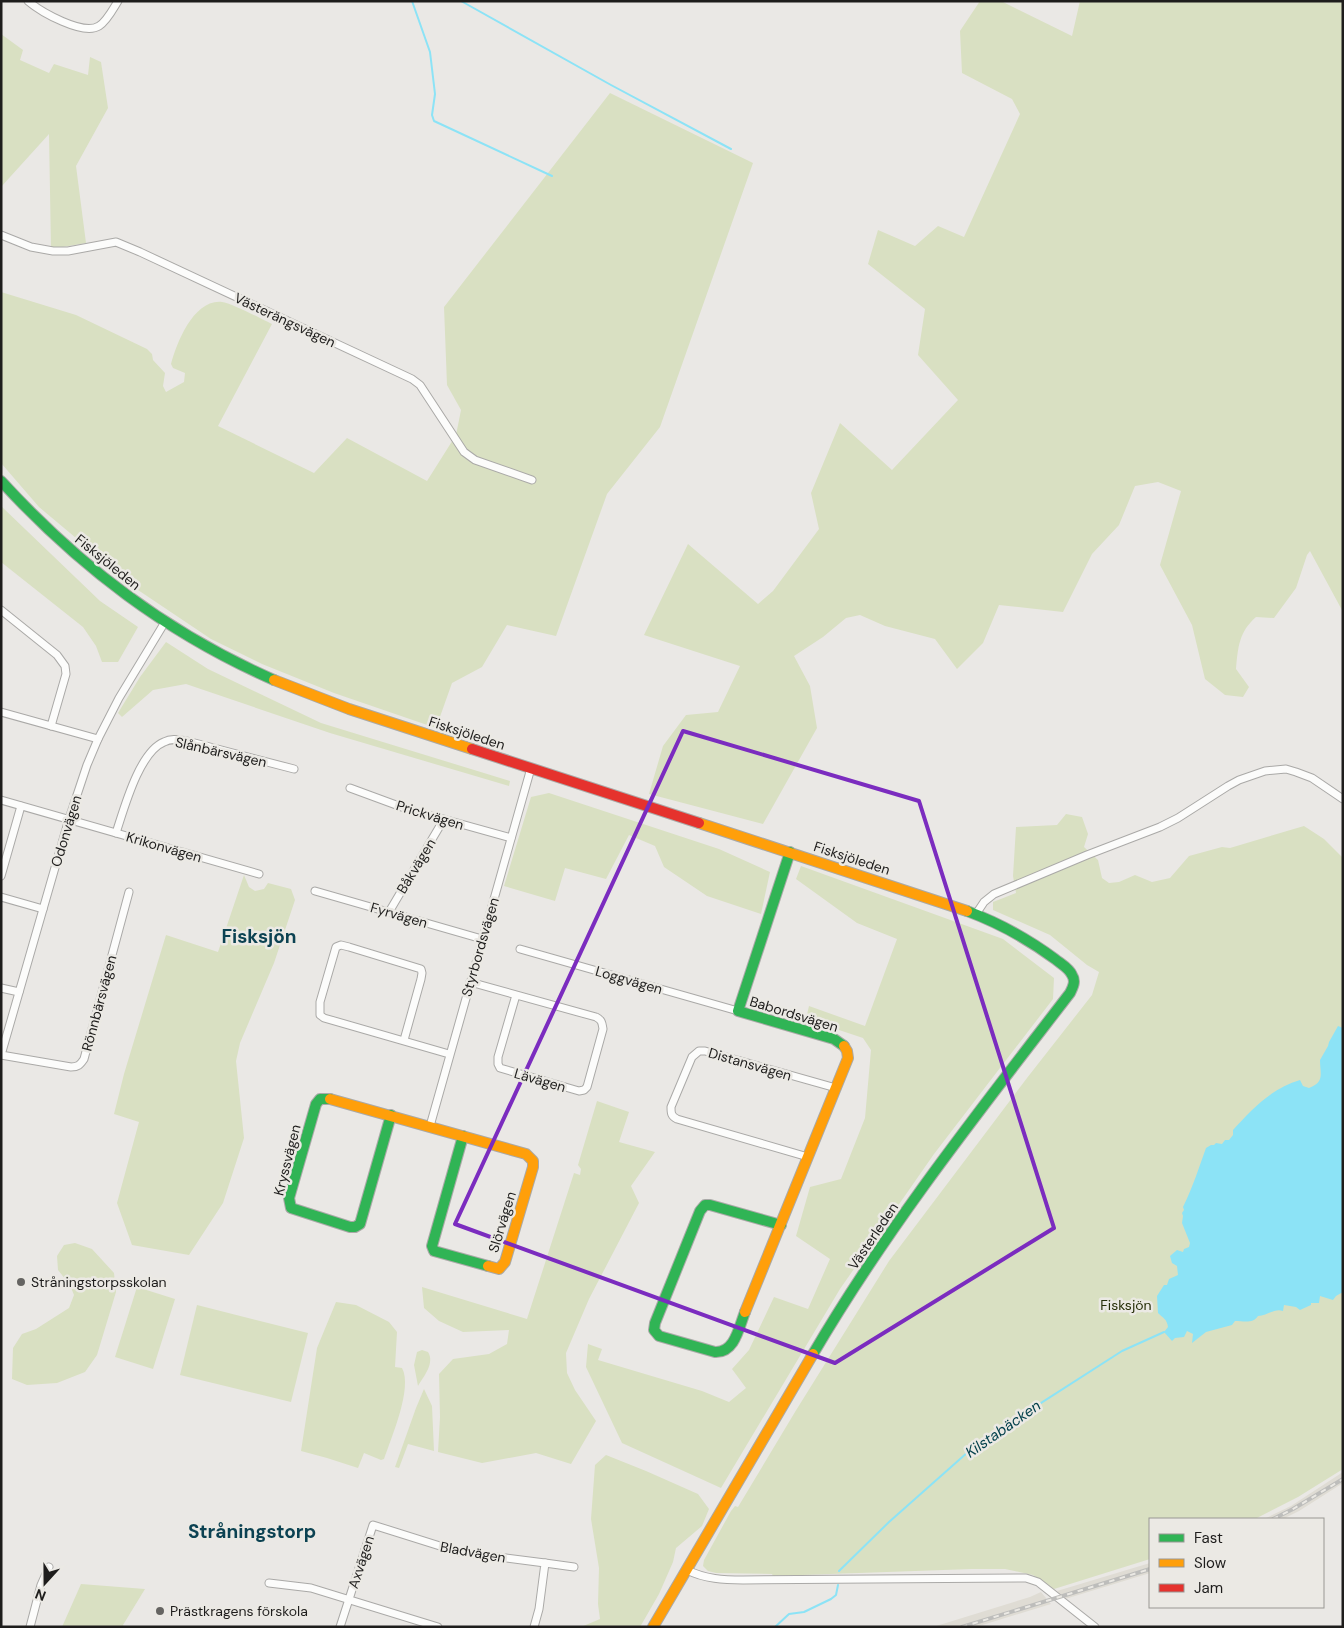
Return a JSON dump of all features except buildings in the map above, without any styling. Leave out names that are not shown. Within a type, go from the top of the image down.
[{"type":"street","points":[[28,1],[58,20],[93,28],[106,20],[118,1]]},
{"type":"street","name":"Västerängsvägen","points":[[1,235],[31,246],[54,251],[68,251],[116,242],[140,252],[412,379],[420,385],[464,452],[475,460],[532,480]]},
{"type":"street","name":"Fisksjöleden","points":[[1,481],[66,547],[102,577],[165,622],[227,658],[297,690],[976,914]]},
{"type":"street","points":[[1,610],[56,655],[65,666],[66,674],[51,726]]},
{"type":"street","name":"Odonvägen","points":[[1,1055],[69,820],[87,765],[119,698],[165,622]]},
{"type":"street","points":[[1,712],[98,739]]},
{"type":"street","name":"Slånbärsvägen","points":[[116,833],[144,760],[156,746],[165,741],[174,739],[187,741],[294,769]]},
{"type":"street","name":"Styrbordsvägen","points":[[430,1126],[532,768]]},
{"type":"street","points":[[976,914],[984,902],[994,894],[1086,854],[1160,827],[1178,818],[1222,789],[1253,775],[1266,771],[1286,769],[1312,778],[1343,799]]},
{"type":"street","name":"Prickvägen","points":[[350,788],[407,809],[511,838]]},
{"type":"street","name":"Krikonvägen","points":[[1,800],[259,874]]},
{"type":"street","points":[[1,876],[21,806]]},
{"type":"street","name":"Båkvägen","points":[[389,912],[444,819]]},
{"type":"street","name":"Babordsvägen","points":[[781,1225],[710,1205],[704,1205],[655,1323],[655,1333],[658,1336],[715,1352],[728,1350],[732,1345],[781,1225],[848,1058],[848,1050],[840,1042],[738,1011],[790,852]]},
{"type":"street","name":"Fyrvägen","points":[[315,891],[482,939]]},
{"type":"street","name":"Rönnbärsvägen","points":[[1,1055],[71,1067],[81,1065],[129,892]]},
{"type":"street","points":[[1,897],[43,909]]},
{"type":"street","name":"Västerleden","points":[[654,1627],[824,1335],[889,1234],[1070,993],[1074,985],[1075,978],[1068,969],[1037,945],[1003,925],[976,914]]},
{"type":"street","points":[[404,1040],[421,979],[421,968],[341,945],[336,947],[320,1002],[320,1015],[324,1018],[449,1054]]},
{"type":"street","name":"Loggvägen","points":[[520,949],[738,1011]]},
{"type":"street","name":"Lävägen","points":[[470,982],[596,1017],[602,1022],[603,1029],[587,1087],[584,1090],[579,1091],[500,1068],[498,1058],[516,995]]},
{"type":"street","points":[[1,988],[19,992]]},
{"type":"street","name":"Distansvägen","points":[[808,1157],[677,1119],[673,1117],[671,1107],[692,1057],[699,1051],[705,1051],[836,1088]]},
{"type":"street","name":"Kryssvägen","points":[[391,1115],[360,1224],[355,1227],[350,1226],[291,1208],[289,1198],[316,1104],[320,1099],[327,1098],[391,1115],[430,1126]]},
{"type":"street","name":"Slörvägen","points":[[430,1126],[526,1154],[534,1161],[505,1262],[498,1269],[438,1252],[432,1246],[464,1136]]},
{"type":"street","name":"Bladvägen","points":[[373,1525],[458,1552],[574,1567]]},
{"type":"street","name":"Axvägen","points":[[340,1627],[373,1525]]},
{"type":"street","points":[[534,1627],[539,1610],[545,1563]]},
{"type":"street","points":[[30,1627],[41,1586],[49,1567]]},
{"type":"street","points":[[687,1570],[696,1575],[711,1578],[743,1580],[1026,1578],[1038,1582],[1095,1627]]},
{"type":"street","name":"Axvägen","points":[[269,1583],[311,1588],[349,1599]]},
{"type":"street","points":[[349,1599],[438,1627]]},
{"type":"highlighted area","points":[[683,731],[919,801],[1054,1228],[835,1363],[455,1224]]},
{"type":"shaded area","points":[[1343,1472],[1343,1483],[1299,1511],[1285,1518],[1266,1518],[1291,1506]]},
{"type":"shaded area","points":[[1149,1563],[1149,1573],[1065,1599],[1057,1591]]},
{"type":"shaded area","points":[[1041,1592],[1051,1604],[976,1627],[933,1627],[1030,1597]]},
{"type":"green space","points":[[980,1],[1001,1],[1072,36],[1080,1],[1343,1],[1343,612],[1310,551],[1296,588],[1274,618],[1256,617],[1246,628],[1240,640],[1236,669],[1249,687],[1243,697],[1225,695],[1205,679],[1192,625],[1160,565],[1181,491],[1158,482],[1135,486],[1119,525],[1092,554],[1063,612],[999,605],[983,643],[957,669],[935,639],[885,626],[860,615],[846,618],[823,637],[794,656],[810,686],[817,728],[763,824],[649,794],[663,746],[686,715],[718,712],[740,666],[644,635],[688,544],[758,604],[773,591],[819,529],[811,493],[840,423],[892,470],[958,400],[918,355],[925,309],[868,264],[878,230],[915,246],[938,226],[964,237],[1020,114],[1012,99],[962,73],[960,31]]},
{"type":"green space","points":[[1,34],[23,50],[20,60],[49,73],[54,64],[88,75],[90,57],[101,62],[108,108],[76,166],[86,243],[51,249],[49,134],[1,187]]},
{"type":"green space","points":[[610,93],[753,163],[660,427],[607,494],[556,636],[507,625],[482,667],[452,683],[436,728],[334,693],[262,664],[211,639],[138,590],[39,507],[1,463],[1,292],[76,315],[147,349],[152,354],[153,360],[165,373],[163,386],[166,392],[184,382],[185,373],[173,368],[171,364],[182,334],[195,314],[203,307],[212,303],[222,302],[239,308],[272,324],[218,426],[314,473],[347,438],[427,481],[456,435],[461,410],[447,385],[444,307]]},
{"type":"green space","points":[[1,506],[100,601],[138,627],[118,662],[102,662],[96,646],[83,627],[1,562]]},
{"type":"green space","points":[[166,642],[208,669],[321,723],[510,781],[509,786],[330,733],[186,684],[153,690],[122,717],[118,713],[140,677]]},
{"type":"green space","points":[[549,793],[719,849],[770,872],[761,914],[707,896],[664,867],[655,846],[629,835],[606,879],[565,868],[555,901],[504,886],[531,797]]},
{"type":"green space","name":"Fisksjön","points":[[1066,814],[1082,817],[1088,834],[1084,847],[1098,860],[1102,878],[1109,883],[1119,882],[1135,875],[1152,882],[1170,878],[1189,856],[1222,847],[1230,848],[1304,826],[1324,839],[1343,858],[1343,1469],[1298,1497],[1257,1518],[1149,1518],[1149,1559],[1054,1589],[1033,1575],[1005,1569],[773,1576],[772,1574],[716,1573],[708,1571],[703,1566],[704,1560],[731,1511],[735,1506],[738,1507],[889,1261],[1092,995],[1099,972],[1087,965],[1050,935],[993,910],[993,902],[1016,893],[1013,876],[1016,827],[1057,825]]},
{"type":"green space","points":[[801,866],[1003,939],[1054,978],[1053,999],[934,1154],[840,1289],[721,1488],[622,1443],[586,1367],[588,1344],[602,1349],[598,1360],[702,1391],[729,1402],[746,1388],[732,1369],[749,1350],[774,1297],[808,1309],[830,1259],[796,1236],[810,1187],[841,1179],[865,1118],[871,1050],[863,1038],[806,1019],[809,1006],[865,1026],[897,939],[857,923],[796,879]]},
{"type":"green space","points":[[244,875],[249,887],[255,891],[264,889],[268,883],[291,889],[295,900],[274,963],[240,1043],[236,1061],[244,1138],[223,1203],[189,1255],[132,1245],[117,1203],[139,1122],[114,1114],[124,1074],[166,935],[218,952]]},
{"type":"green space","points":[[597,1101],[629,1112],[619,1142],[655,1152],[631,1186],[639,1203],[589,1299],[566,1353],[567,1373],[575,1390],[596,1421],[571,1464],[536,1453],[482,1463],[438,1452],[440,1417],[439,1374],[453,1359],[489,1354],[507,1344],[509,1330],[463,1332],[439,1321],[424,1308],[422,1287],[527,1319],[574,1173],[580,1175],[581,1169],[578,1165]]},
{"type":"green space","points":[[75,1243],[92,1249],[114,1273],[116,1292],[97,1355],[85,1372],[57,1383],[27,1385],[12,1379],[13,1348],[22,1334],[36,1329],[69,1308],[74,1295],[70,1285],[58,1270],[57,1256],[64,1245]]},
{"type":"green space","points":[[137,1287],[175,1299],[153,1369],[115,1357]]},
{"type":"green space","points":[[336,1302],[356,1305],[389,1322],[397,1332],[395,1367],[402,1368],[405,1377],[405,1388],[400,1413],[384,1459],[381,1460],[364,1453],[358,1468],[301,1451],[317,1348]]},
{"type":"green space","points":[[197,1305],[308,1333],[291,1402],[180,1375]]},
{"type":"green space","points":[[422,1350],[428,1352],[430,1361],[428,1369],[418,1386],[414,1365],[417,1352]]},
{"type":"green space","points":[[424,1389],[432,1406],[434,1451],[408,1444],[399,1468],[395,1467],[416,1408]]},
{"type":"green space","points":[[606,1455],[698,1494],[709,1509],[702,1526],[676,1548],[673,1562],[659,1594],[640,1627],[581,1627],[600,1619],[598,1604],[599,1568],[591,1519],[595,1465]]},
{"type":"green space","points":[[81,1584],[145,1589],[123,1625],[124,1627],[62,1627]]},
{"type":"water","name":"Fisksjön","points":[[1338,1026],[1343,1028],[1343,1292],[1333,1300],[1320,1296],[1319,1303],[1311,1303],[1311,1305],[1300,1310],[1296,1307],[1284,1305],[1283,1311],[1280,1310],[1258,1316],[1251,1321],[1235,1321],[1232,1325],[1206,1332],[1192,1343],[1193,1334],[1187,1331],[1184,1337],[1175,1338],[1172,1341],[1164,1332],[1168,1327],[1158,1313],[1157,1296],[1164,1285],[1167,1285],[1169,1279],[1178,1275],[1177,1266],[1172,1263],[1170,1256],[1177,1250],[1183,1252],[1184,1249],[1189,1247],[1190,1243],[1182,1223],[1183,1207],[1206,1148],[1229,1140],[1233,1135],[1233,1130],[1248,1114],[1280,1088],[1300,1080],[1303,1086],[1309,1088],[1314,1086],[1320,1080],[1320,1060]]},
{"type":"waterway","points":[[412,1],[430,52],[435,94],[432,115],[434,121],[552,176]]},
{"type":"waterway","points":[[461,1],[611,85],[731,149]]},
{"type":"waterway","name":"Kilstabäcken","points":[[839,1571],[889,1522],[977,1444],[1122,1351],[1164,1332]]},
{"type":"waterway","name":"Kilstabäcken","points":[[775,1627],[789,1614],[804,1612],[831,1599],[836,1595],[838,1585]]},
{"type":"railway","points":[[1275,1518],[1343,1479]]},
{"type":"railway","points":[[962,1627],[1149,1569]]},
{"type":"traffic: fast","points":[[1,481],[62,542],[127,595],[197,641],[274,680]]},
{"type":"traffic: fast","points":[[790,852],[738,1011],[834,1039],[844,1046]]},
{"type":"traffic: fast","points":[[813,1354],[872,1260],[904,1214],[1070,993],[1073,986],[1074,979],[1065,966],[1024,938],[967,911]]},
{"type":"traffic: fast","points":[[330,1099],[320,1099],[316,1104],[289,1198],[291,1208],[350,1227],[360,1224],[391,1115]]},
{"type":"traffic: fast","points":[[463,1136],[432,1246],[434,1251],[488,1266]]},
{"type":"traffic: fast","points":[[745,1312],[732,1344],[722,1351],[715,1352],[659,1336],[654,1330],[655,1323],[700,1211],[705,1205],[781,1225]]},
{"type":"traffic: slow","points":[[274,680],[349,709],[472,749]]},
{"type":"traffic: slow","points":[[699,823],[967,911]]},
{"type":"traffic: slow","points":[[745,1312],[848,1058],[844,1046]]},
{"type":"traffic: slow","points":[[330,1099],[526,1154],[533,1161],[533,1167],[505,1262],[499,1269],[488,1266]]},
{"type":"traffic: slow","points":[[653,1627],[813,1354]]},
{"type":"traffic: jam","points":[[472,749],[699,823]]},
{"type":"place","name":"Stråningstorpsskolan","points":[[21,1282]]},
{"type":"place","name":"Prästkragens förskola","points":[[160,1611]]},
{"type":"district","name":"Fisksjön","points":[[259,936]]},
{"type":"district","name":"Stråningstorp","points":[[252,1531]]}]
